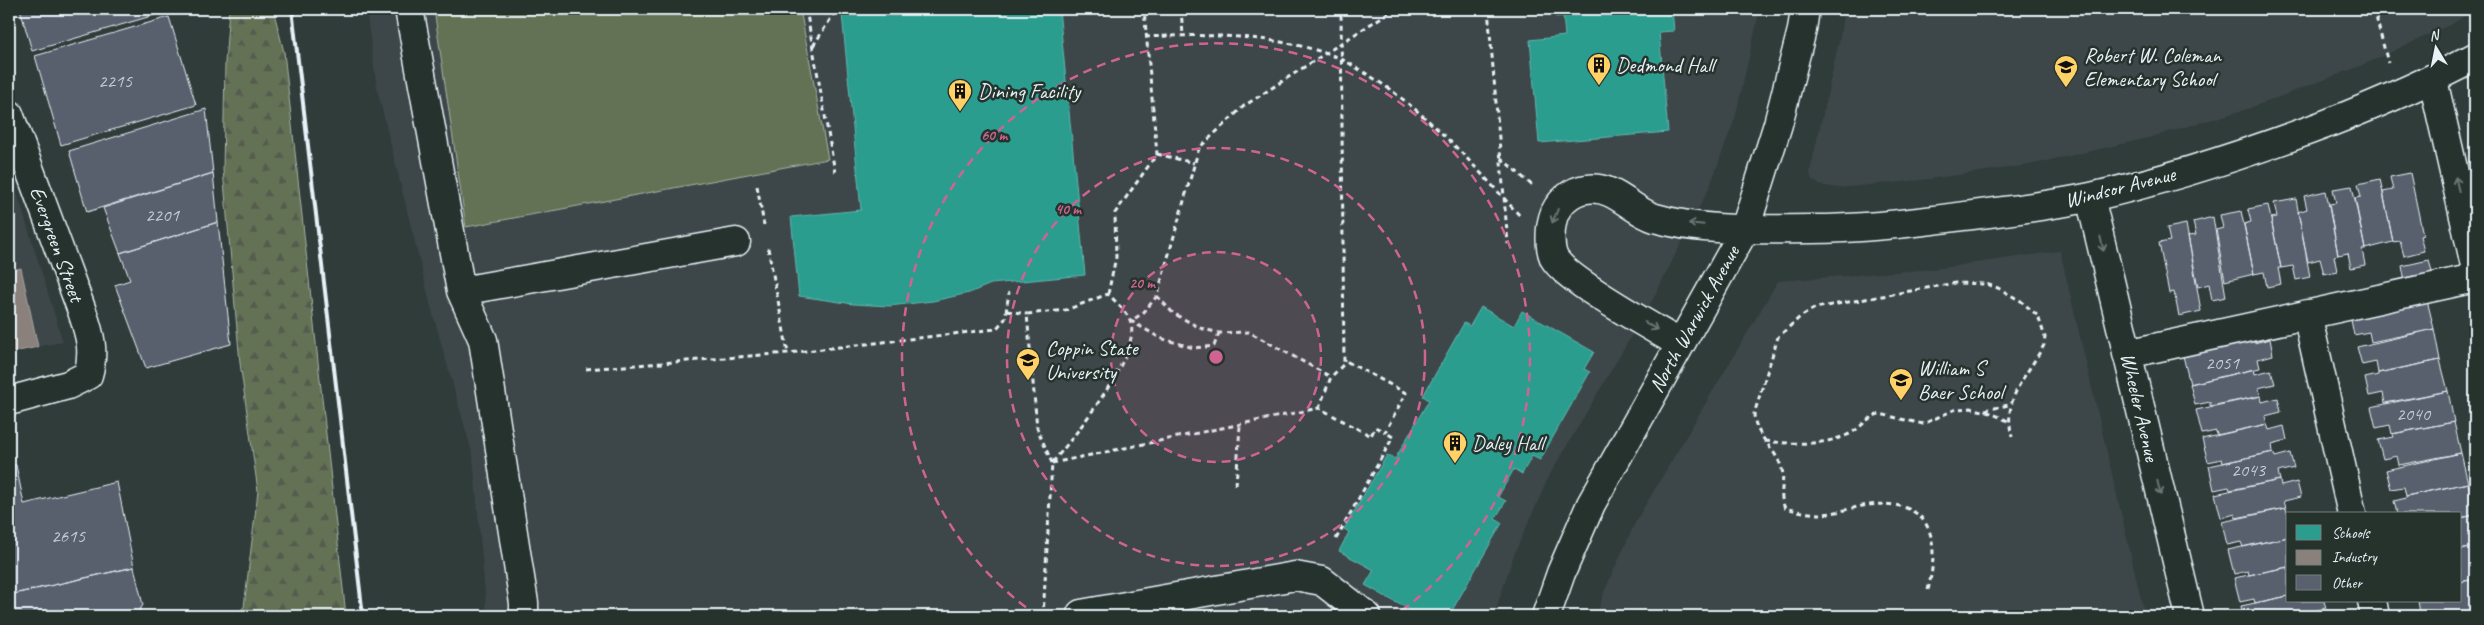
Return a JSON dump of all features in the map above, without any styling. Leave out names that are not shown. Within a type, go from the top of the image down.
[{"type":"street","points":[[409,9],[461,291],[482,340],[510,509],[524,603],[524,616]]},
{"type":"street","name":"North Warwick Avenue","points":[[1546,616],[1561,573],[1591,504],[1679,343],[1745,229],[1778,124],[1802,30],[1804,9]]},
{"type":"street","name":"Windsor Avenue","points":[[1679,343],[1570,276],[1554,257],[1550,237],[1553,216],[1568,196],[1586,189],[1609,191],[1652,217],[1674,222],[1745,229],[1822,229],[1930,220],[2090,197],[2160,180],[2258,150],[2434,80],[2475,57]]},
{"type":"street","points":[[2434,80],[2475,265]]},
{"type":"street","name":"Evergreen Street","points":[[9,114],[90,335],[93,359],[88,375],[68,385],[9,401]]},
{"type":"street","name":"Wheeler Avenue","points":[[2090,197],[2190,616]]},
{"type":"street","points":[[461,291],[736,242]]},
{"type":"street","points":[[2128,354],[2475,278]]},
{"type":"street","points":[[2307,314],[2352,512]]},
{"type":"street","points":[[1082,614],[1295,576],[1322,581],[1367,616]]},
{"type":"street","points":[[2372,602],[2375,616]]},
{"type":"path","points":[[806,9],[835,172]]},
{"type":"path","points":[[812,46],[837,9]]},
{"type":"path","points":[[1108,294],[1116,257],[1115,213],[1157,154],[1144,9]]},
{"type":"path","points":[[1181,9],[1183,35]]},
{"type":"path","points":[[1319,408],[1331,377],[1344,364],[1341,9]]},
{"type":"path","points":[[1131,321],[1143,313],[1157,296],[1199,148],[1244,106],[1394,9]]},
{"type":"path","points":[[1488,9],[1508,244]]},
{"type":"path","points":[[2374,9],[2388,63]]},
{"type":"path","points":[[1145,36],[1213,35],[1301,46],[1342,60],[1395,93],[1433,126],[1522,218]]},
{"type":"path","points":[[1157,154],[1194,163]]},
{"type":"path","points":[[1500,158],[1537,190]]},
{"type":"path","points":[[757,186],[764,226]]},
{"type":"path","points":[[768,245],[788,353]]},
{"type":"path","points":[[1928,590],[1934,567],[1933,551],[1926,521],[1920,514],[1896,505],[1883,504],[1822,514],[1785,508],[1781,497],[1782,469],[1765,440],[1758,434],[1754,424],[1754,414],[1778,338],[1800,317],[1814,308],[1955,283],[1986,284],[1998,288],[2021,301],[2038,316],[2045,337],[2044,345],[2009,405],[2008,421],[2012,437]]},
{"type":"path","points":[[586,369],[788,353],[996,329],[1005,319],[1009,292]]},
{"type":"path","points":[[1006,311],[1027,314],[1066,310],[1108,294]]},
{"type":"path","points":[[1108,294],[1131,321],[1160,338],[1194,348],[1214,346],[1219,334]]},
{"type":"path","points":[[1157,296],[1173,313],[1200,328],[1219,334],[1249,332],[1331,377]]},
{"type":"path","points":[[1027,314],[1037,428],[1052,463],[1043,616]]},
{"type":"path","points":[[1052,463],[1080,429],[1122,364],[1132,338],[1131,321]]},
{"type":"path","points":[[1344,360],[1406,393],[1385,432]]},
{"type":"path","points":[[1765,440],[1814,443],[1848,435],[1874,415],[1880,414],[1923,424],[1956,409],[1982,410],[2009,405]]},
{"type":"path","points":[[1052,463],[1240,426],[1319,408],[1371,436],[1375,427],[1393,437],[1336,539]]},
{"type":"path","points":[[1982,410],[2008,421]]},
{"type":"path","points":[[1236,485],[1240,426]]},
{"type":"shaded area","name":"Coppin State University","points":[[366,9],[1760,9],[1735,118],[1710,186],[1653,299],[1549,476],[1513,557],[1494,616],[487,616],[473,456],[431,307],[377,89]]},
{"type":"shaded area","name":"Robert W. Coleman Elementary School","points":[[1844,9],[2475,9],[2452,24],[2358,67],[2247,109],[2148,138],[2029,165],[1921,180],[1838,188],[1820,185],[1812,180],[1810,172],[1840,37]]},
{"type":"shaded area","points":[[9,167],[63,342],[9,351]]},
{"type":"shaded area","name":"William S Baer School","points":[[2060,251],[2145,616],[1596,616],[1605,590],[1636,521],[1778,281],[1934,269]]},
{"type":"green space","points":[[229,9],[273,9],[284,52],[346,616],[234,616],[244,607],[258,491],[240,363],[223,170],[225,63]]},
{"type":"green space","points":[[434,9],[800,9],[828,159],[466,227]]},
{"type":"building: Schools","name":"Dining Facility","points":[[890,9],[1059,9],[1085,275],[991,284],[969,293],[933,301],[889,306],[853,304],[799,296],[791,217],[861,210],[842,14]]},
{"type":"building: Schools","name":"Dedmond Hall","points":[[1555,9],[1672,9],[1674,31],[1659,32],[1668,132],[1539,143],[1530,40],[1565,36],[1563,16],[1556,17]]},
{"type":"building: Schools","name":"Daley Hall","points":[[1481,307],[1514,326],[1522,311],[1594,352],[1584,369],[1590,372],[1540,460],[1532,456],[1522,474],[1514,469],[1498,497],[1506,501],[1495,519],[1502,523],[1450,614],[1445,611],[1442,616],[1420,616],[1365,585],[1374,570],[1339,551],[1349,532],[1344,529],[1387,455],[1395,459],[1429,400],[1423,396],[1464,323],[1470,326]]},
{"type":"building: Industry","points":[[21,268],[38,347],[9,353],[9,271]]},
{"type":"building: Other","points":[[20,9],[164,9],[165,12],[32,51]]},
{"type":"building: Other","points":[[169,17],[196,105],[61,145],[35,56]]},
{"type":"building: Other","points":[[206,109],[213,173],[87,212],[69,151]]},
{"type":"building: Other","points":[[213,173],[218,222],[120,253],[103,208]]},
{"type":"building: Other","points":[[2410,173],[2423,235],[2420,236],[2424,251],[2404,256],[2400,241],[2393,242],[2383,192],[2393,190],[2390,177]]},
{"type":"building: Other","points":[[2380,179],[2393,242],[2365,249],[2355,198],[2361,197],[2358,184]]},
{"type":"building: Other","points":[[2352,186],[2365,249],[2362,249],[2365,265],[2351,268],[2348,253],[2338,255],[2329,204],[2336,203],[2333,189]]},
{"type":"building: Other","points":[[2326,191],[2338,255],[2334,256],[2337,271],[2324,274],[2320,259],[2308,262],[2298,212],[2307,209],[2304,196]]},
{"type":"building: Other","points":[[2296,199],[2310,277],[2296,280],[2293,266],[2281,268],[2271,218],[2277,217],[2274,203]]},
{"type":"building: Other","points":[[2268,205],[2281,268],[2278,268],[2281,284],[2267,287],[2264,272],[2254,274],[2244,224],[2251,222],[2248,209]]},
{"type":"building: Other","points":[[2241,211],[2254,274],[2225,281],[2216,230],[2223,228],[2220,215]]},
{"type":"building: Other","points":[[2213,217],[2226,297],[2212,300],[2209,284],[2198,287],[2188,236],[2196,235],[2193,222]]},
{"type":"building: Other","points":[[218,222],[231,344],[146,368],[115,285],[130,280],[120,253]]},
{"type":"building: Other","points":[[2186,224],[2201,311],[2179,316],[2174,292],[2169,293],[2159,243],[2170,241],[2167,228]]},
{"type":"building: Other","points":[[2429,260],[2433,276],[2405,282],[2402,266]]},
{"type":"building: Other","points":[[2426,296],[2434,329],[2371,342],[2369,332],[2354,335],[2350,315]]},
{"type":"building: Other","points":[[2434,329],[2440,360],[2378,373],[2376,362],[2362,365],[2357,347]]},
{"type":"building: Other","points":[[2252,335],[2254,343],[2270,339],[2273,355],[2258,359],[2260,368],[2190,384],[2182,352]]},
{"type":"building: Other","points":[[2440,360],[2448,391],[2385,403],[2383,393],[2369,396],[2365,378],[2378,375],[2378,373]]},
{"type":"building: Other","points":[[2254,369],[2255,374],[2271,370],[2275,384],[2258,388],[2261,396],[2210,406],[2210,402],[2195,405],[2190,384]]},
{"type":"building: Other","points":[[2448,391],[2454,422],[2392,434],[2390,425],[2376,428],[2371,407]]},
{"type":"building: Other","points":[[2261,396],[2262,402],[2278,398],[2281,412],[2265,416],[2267,424],[2217,435],[2216,431],[2202,434],[2196,410]]},
{"type":"building: Other","points":[[2454,422],[2461,453],[2399,465],[2397,456],[2383,459],[2378,440],[2393,437],[2392,434]]},
{"type":"building: Other","points":[[2267,424],[2269,430],[2284,426],[2287,440],[2272,444],[2273,452],[2223,463],[2222,459],[2208,462],[2202,439]]},
{"type":"building: Other","points":[[2273,452],[2275,457],[2290,453],[2294,468],[2278,472],[2280,480],[2230,490],[2229,487],[2214,490],[2209,466]]},
{"type":"building: Other","points":[[2461,453],[2468,483],[2406,496],[2404,487],[2391,489],[2386,470]]},
{"type":"building: Other","points":[[16,465],[24,504],[117,482],[134,567],[9,595],[9,466]]},
{"type":"building: Other","points":[[2280,480],[2281,486],[2297,482],[2301,497],[2284,501],[2286,508],[2236,518],[2235,514],[2221,518],[2215,494]]},
{"type":"building: Other","points":[[2468,483],[2475,515],[2462,518],[2462,512],[2397,512],[2394,501],[2406,498],[2406,496]]},
{"type":"building: Other","points":[[2286,508],[2286,537],[2243,547],[2241,542],[2227,545],[2222,522]]},
{"type":"building: Other","points":[[2475,515],[2475,547],[2462,550],[2462,518]]},
{"type":"building: Other","points":[[2286,537],[2286,567],[2249,575],[2248,571],[2234,574],[2228,550]]},
{"type":"building: Other","points":[[2475,547],[2475,579],[2462,582],[2462,550]]},
{"type":"building: Other","points":[[134,567],[143,605],[136,616],[9,616],[9,595]]},
{"type":"building: Other","points":[[2286,567],[2286,596],[2255,603],[2254,599],[2240,602],[2234,578]]},
{"type":"building: Other","points":[[2475,579],[2475,613],[2457,616],[2433,616],[2432,611],[2420,613],[2418,602],[2462,602],[2462,582]]},
{"type":"building: Other","points":[[2286,596],[2286,602],[2324,602],[2326,608],[2309,612],[2310,616],[2243,616],[2241,606]]},
{"type":"railway","points":[[292,9],[363,616]]},
{"type":"place","name":"Dedmond Hall","points":[[1599,86]]},
{"type":"place","name":"Robert W. Coleman Elementary School","points":[[2066,88]]},
{"type":"place","name":"Dining Facility","points":[[960,112]]},
{"type":"place","name":"Coppin State University","points":[[1028,381]]},
{"type":"place","name":"William S Baer School","points":[[1901,401]]},
{"type":"place","name":"Daley Hall","points":[[1455,464]]}]
